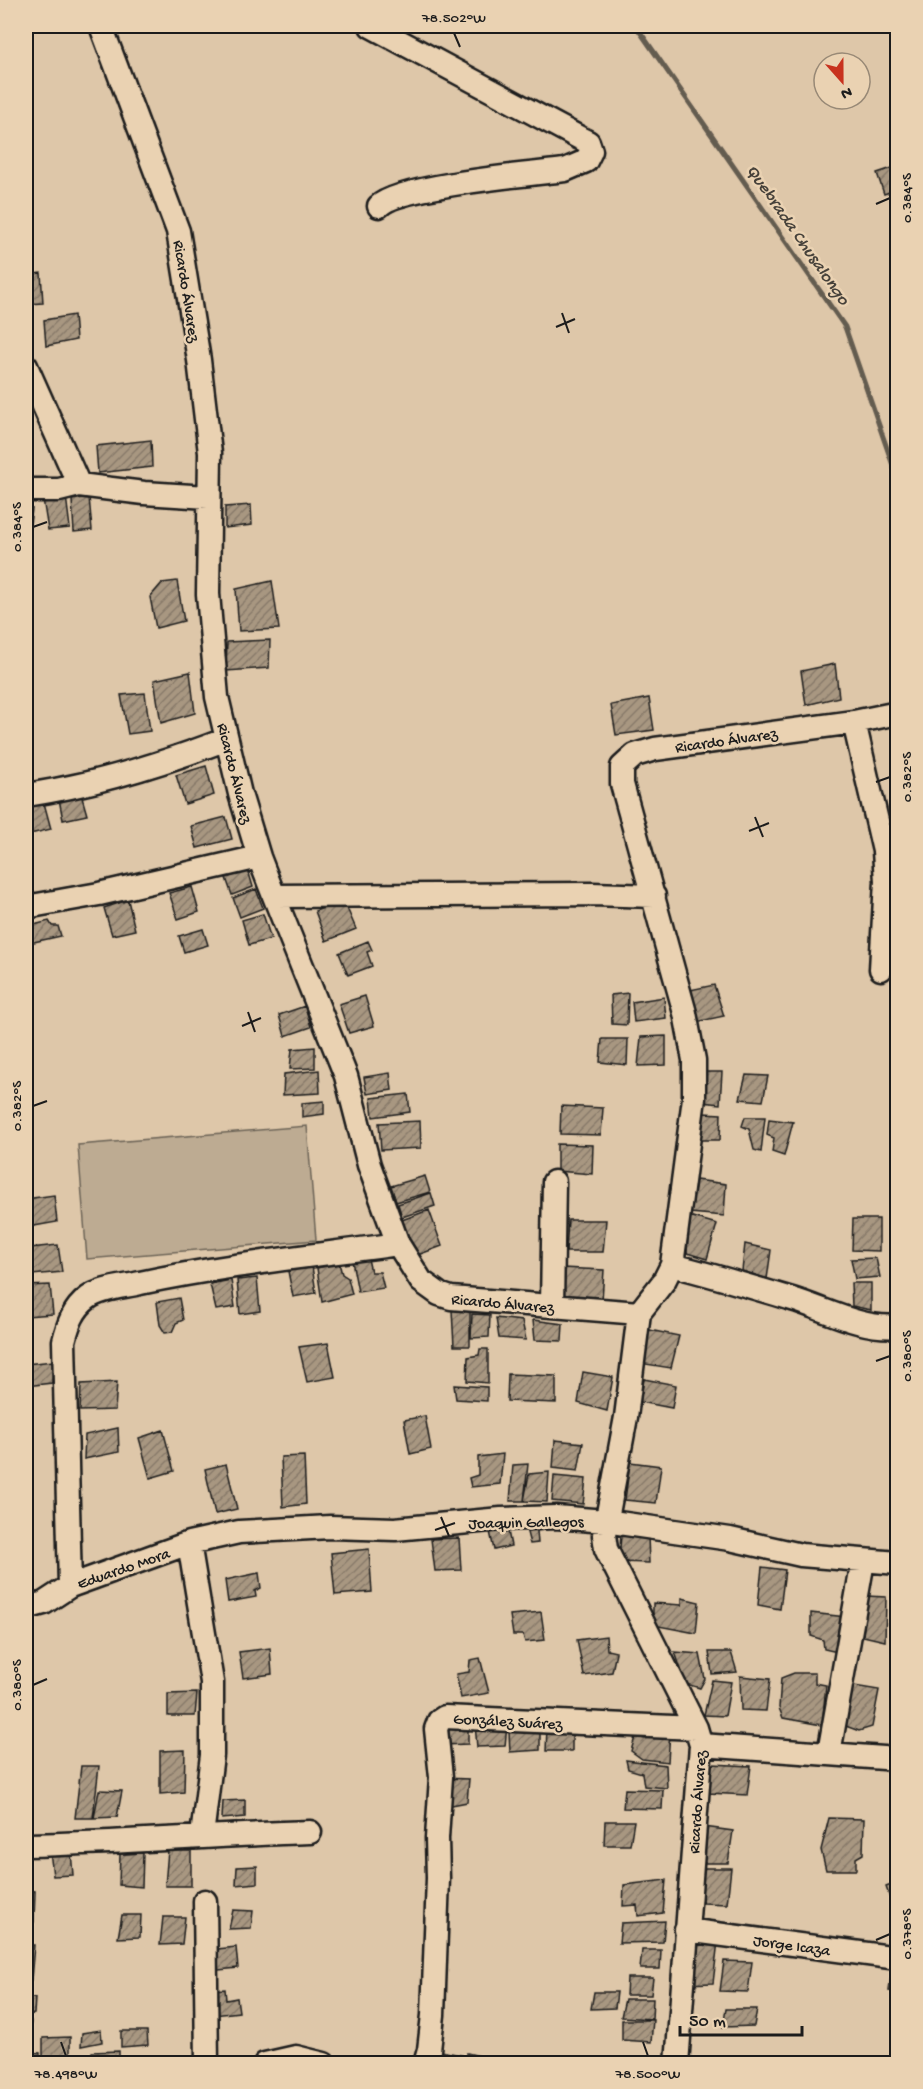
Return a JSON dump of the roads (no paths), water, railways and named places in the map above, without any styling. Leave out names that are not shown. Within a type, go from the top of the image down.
[{"type":"street","name":"Ricardo Álvarez","points":[[100,26],[178,231],[199,360],[210,453],[208,594],[217,697],[240,794],[259,857],[346,1076],[369,1165],[398,1244],[421,1281],[439,1294],[450,1298],[639,1313]]},
{"type":"street","points":[[371,26],[588,142],[591,151],[586,161],[565,170],[410,192],[384,200],[379,206]]},
{"type":"street","points":[[26,366],[79,486]]},
{"type":"street","points":[[26,490],[59,490],[79,486],[208,497]]},
{"type":"street","name":"Ricardo Álvarez","points":[[676,2064],[699,1737],[606,1549],[605,1521],[626,1417],[639,1313],[664,1281],[672,1265],[694,1098],[694,1060],[685,1013],[622,784],[622,767],[635,755],[655,749],[854,722],[897,713]]},
{"type":"street","points":[[854,722],[884,851],[886,881],[881,969]]},
{"type":"street","points":[[26,795],[109,779],[227,739]]},
{"type":"street","points":[[26,907],[99,894],[259,857]]},
{"type":"street","points":[[274,896],[592,894],[654,896]]},
{"type":"street","points":[[552,1306],[554,1182]]},
{"type":"street","points":[[70,1586],[64,1341],[76,1309],[89,1297],[105,1291],[174,1276],[398,1244]]},
{"type":"street","points":[[672,1265],[792,1299],[848,1318],[884,1327],[897,1326]]},
{"type":"street","name":"Joaquin Gallegos","points":[[189,1543],[239,1532],[330,1527],[395,1529],[501,1519],[545,1518],[605,1521],[730,1539],[801,1556],[897,1563]]},
{"type":"street","points":[[189,1543],[212,1682],[212,1755],[202,1836]]},
{"type":"street","name":"Eduardo Mora","points":[[26,1608],[44,1603],[70,1586],[189,1543]]},
{"type":"street","points":[[829,1753],[863,1561]]},
{"type":"street","name":"González Suárez","points":[[425,2064],[429,2050],[432,2016],[438,1878],[437,1838],[441,1778],[436,1729],[439,1720],[445,1717],[699,1737],[897,1759]]},
{"type":"street","points":[[26,1845],[117,1843],[202,1836],[310,1832]]},
{"type":"street","points":[[205,1900],[207,2064]]},
{"type":"street","name":"Jorge Icaza","points":[[686,1930],[897,1958]]},
{"type":"street","points":[[265,2064],[296,2057],[324,2064]]},
{"type":"waterway","name":"Quebrada Chusalongo","points":[[636,26],[845,327],[898,480]]}]
